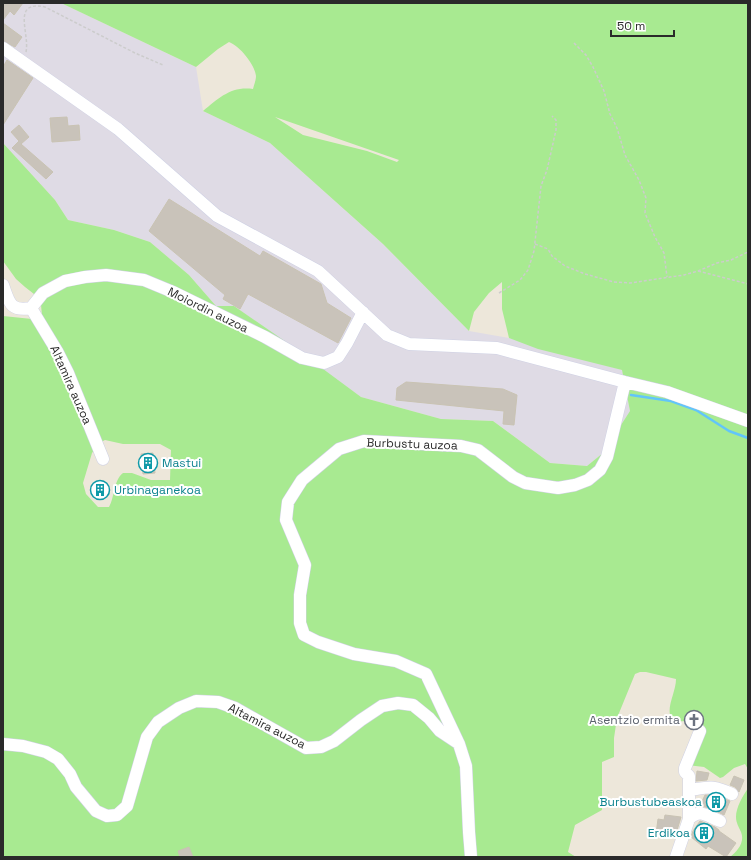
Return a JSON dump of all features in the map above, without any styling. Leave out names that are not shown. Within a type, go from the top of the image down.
[{"type":"street","points":[[4,51],[24,62],[118,129],[217,216],[318,271],[387,335],[409,344],[494,347],[667,392],[748,421]]},
{"type":"street","name":"Moiordin auzoa","points":[[31,308],[43,293],[65,281],[106,275],[144,280],[173,292],[265,337],[302,358],[324,363],[338,357],[363,312]]},
{"type":"street","points":[[3,286],[10,304],[16,309],[23,310],[31,308]]},
{"type":"street","name":"Altamira auzoa","points":[[31,308],[57,351],[68,373],[103,459]]},
{"type":"street","name":"Burbustu auzoa","points":[[471,857],[466,766],[459,744],[426,674],[396,661],[354,654],[318,642],[304,635],[300,623],[300,595],[305,565],[286,520],[288,502],[302,480],[339,449],[364,441],[461,446],[478,450],[513,478],[524,482],[558,488],[575,485],[588,480],[600,470],[607,457],[625,382]]},
{"type":"street","name":"Altamira auzoa","points":[[3,744],[23,746],[46,752],[58,759],[70,774],[76,787],[96,811],[107,816],[117,815],[127,806],[147,737],[158,722],[179,708],[196,701],[218,702],[235,708],[306,748],[321,747],[334,741],[382,706],[398,704],[413,706],[429,718],[440,731],[459,744]]},
{"type":"street","points":[[676,857],[689,818],[689,776],[685,772],[685,768],[700,732]]},
{"type":"street","points":[[690,790],[714,787],[732,794]]},
{"type":"street","points":[[689,818],[696,812],[700,812],[720,821]]},
{"type":"path","points":[[24,62],[26,49],[24,13],[26,8],[31,5],[37,5],[45,7],[135,53],[163,65]]},
{"type":"path","points":[[574,43],[586,55],[604,91],[610,114],[617,128],[625,155],[639,180],[646,198],[645,213],[655,237],[664,253],[667,278]]},
{"type":"path","points":[[499,293],[520,280],[528,270],[534,251],[541,186],[547,170],[556,130],[556,120],[552,116]]},
{"type":"path","points":[[535,244],[548,249],[552,256],[565,266],[584,274],[614,282],[630,283],[667,278],[698,271],[717,263],[731,260],[748,252]]},
{"type":"path","points":[[698,271],[748,284]]},
{"type":"shaded area","points":[[3,3],[61,3],[196,67],[203,111],[270,143],[383,244],[469,331],[509,338],[622,370],[630,411],[603,453],[587,466],[550,463],[493,421],[441,419],[361,397],[234,306],[216,306],[189,275],[150,242],[114,230],[68,220],[55,200],[3,143]]},
{"type":"green space","points":[[61,3],[748,3],[748,769],[745,764],[734,768],[720,778],[704,767],[687,765],[705,731],[704,726],[701,723],[693,721],[679,721],[671,718],[670,704],[675,689],[676,679],[640,672],[635,674],[617,718],[614,738],[614,757],[602,762],[602,810],[575,825],[568,852],[576,857],[3,857],[3,316],[32,319],[42,315],[41,305],[34,294],[16,279],[3,261],[3,143],[55,200],[68,220],[114,230],[150,242],[189,275],[216,306],[234,306],[292,346],[361,397],[441,419],[493,421],[550,463],[587,466],[603,453],[630,411],[622,370],[538,349],[509,338],[502,309],[502,282],[489,293],[474,312],[469,331],[383,244],[270,143],[203,111],[232,91],[238,89],[253,89],[256,78],[255,72],[250,61],[238,47],[229,42],[196,67]],"holes":[[[275,117],[281,119],[399,160],[397,162],[367,151],[303,135]],[[105,440],[123,444],[160,444],[171,450],[170,480],[151,480],[132,473],[123,473],[117,480],[109,507],[98,507],[86,494],[83,483],[92,453],[99,443]]]},
{"type":"green space","points":[[748,788],[748,857],[730,857],[736,852],[741,843],[742,836],[736,821],[736,813]]},
{"type":"building","points":[[3,3],[23,3],[14,15],[10,11],[3,20]]},
{"type":"building","points":[[3,23],[22,37],[15,47],[3,41]]},
{"type":"building","points":[[7,60],[33,78],[3,125],[3,67]]},
{"type":"building","points":[[67,117],[68,126],[79,125],[80,140],[52,142],[50,118]]},
{"type":"building","points":[[19,125],[29,137],[21,144],[53,172],[46,179],[12,148],[19,141],[11,132]]},
{"type":"building","points":[[169,199],[260,256],[263,251],[321,284],[327,303],[351,318],[338,343],[248,294],[240,309],[223,299],[225,295],[149,231]]},
{"type":"building","points":[[406,382],[503,389],[517,395],[514,425],[503,424],[504,411],[396,400],[397,388]]},
{"type":"building","name":"Mastui","points":[[153,453],[155,473],[143,474],[141,454]]},
{"type":"building","name":"Urbinaganekoa","points":[[107,483],[109,495],[93,497],[91,485]]},
{"type":"building","name":"Asentzio ermita","points":[[687,715],[702,716],[702,724],[687,725]]},
{"type":"building","points":[[697,771],[709,773],[707,780],[696,781]]},
{"type":"building","points":[[734,776],[744,780],[739,792],[735,787],[730,785]]},
{"type":"building","name":"Burbustubeaskoa","points":[[705,795],[714,795],[730,801],[724,815],[710,808],[700,806]]},
{"type":"building","points":[[665,815],[681,817],[675,837],[656,834],[658,819],[664,820]]},
{"type":"building","points":[[700,821],[715,827],[736,843],[726,857],[708,846],[706,849],[691,837]]},
{"type":"building","points":[[189,847],[193,857],[180,857],[178,851]]},
{"type":"waterway","points":[[631,395],[671,401],[696,410],[729,431],[748,438]]},
{"type":"place","name":"Mastui","points":[[148,463]]},
{"type":"place","name":"Urbinaganekoa","points":[[100,490]]},
{"type":"place","name":"Asentzio ermita","points":[[694,720]]},
{"type":"place","name":"Burbustubeaskoa","points":[[716,802]]},
{"type":"place","name":"Erdikoa","points":[[704,833]]}]
